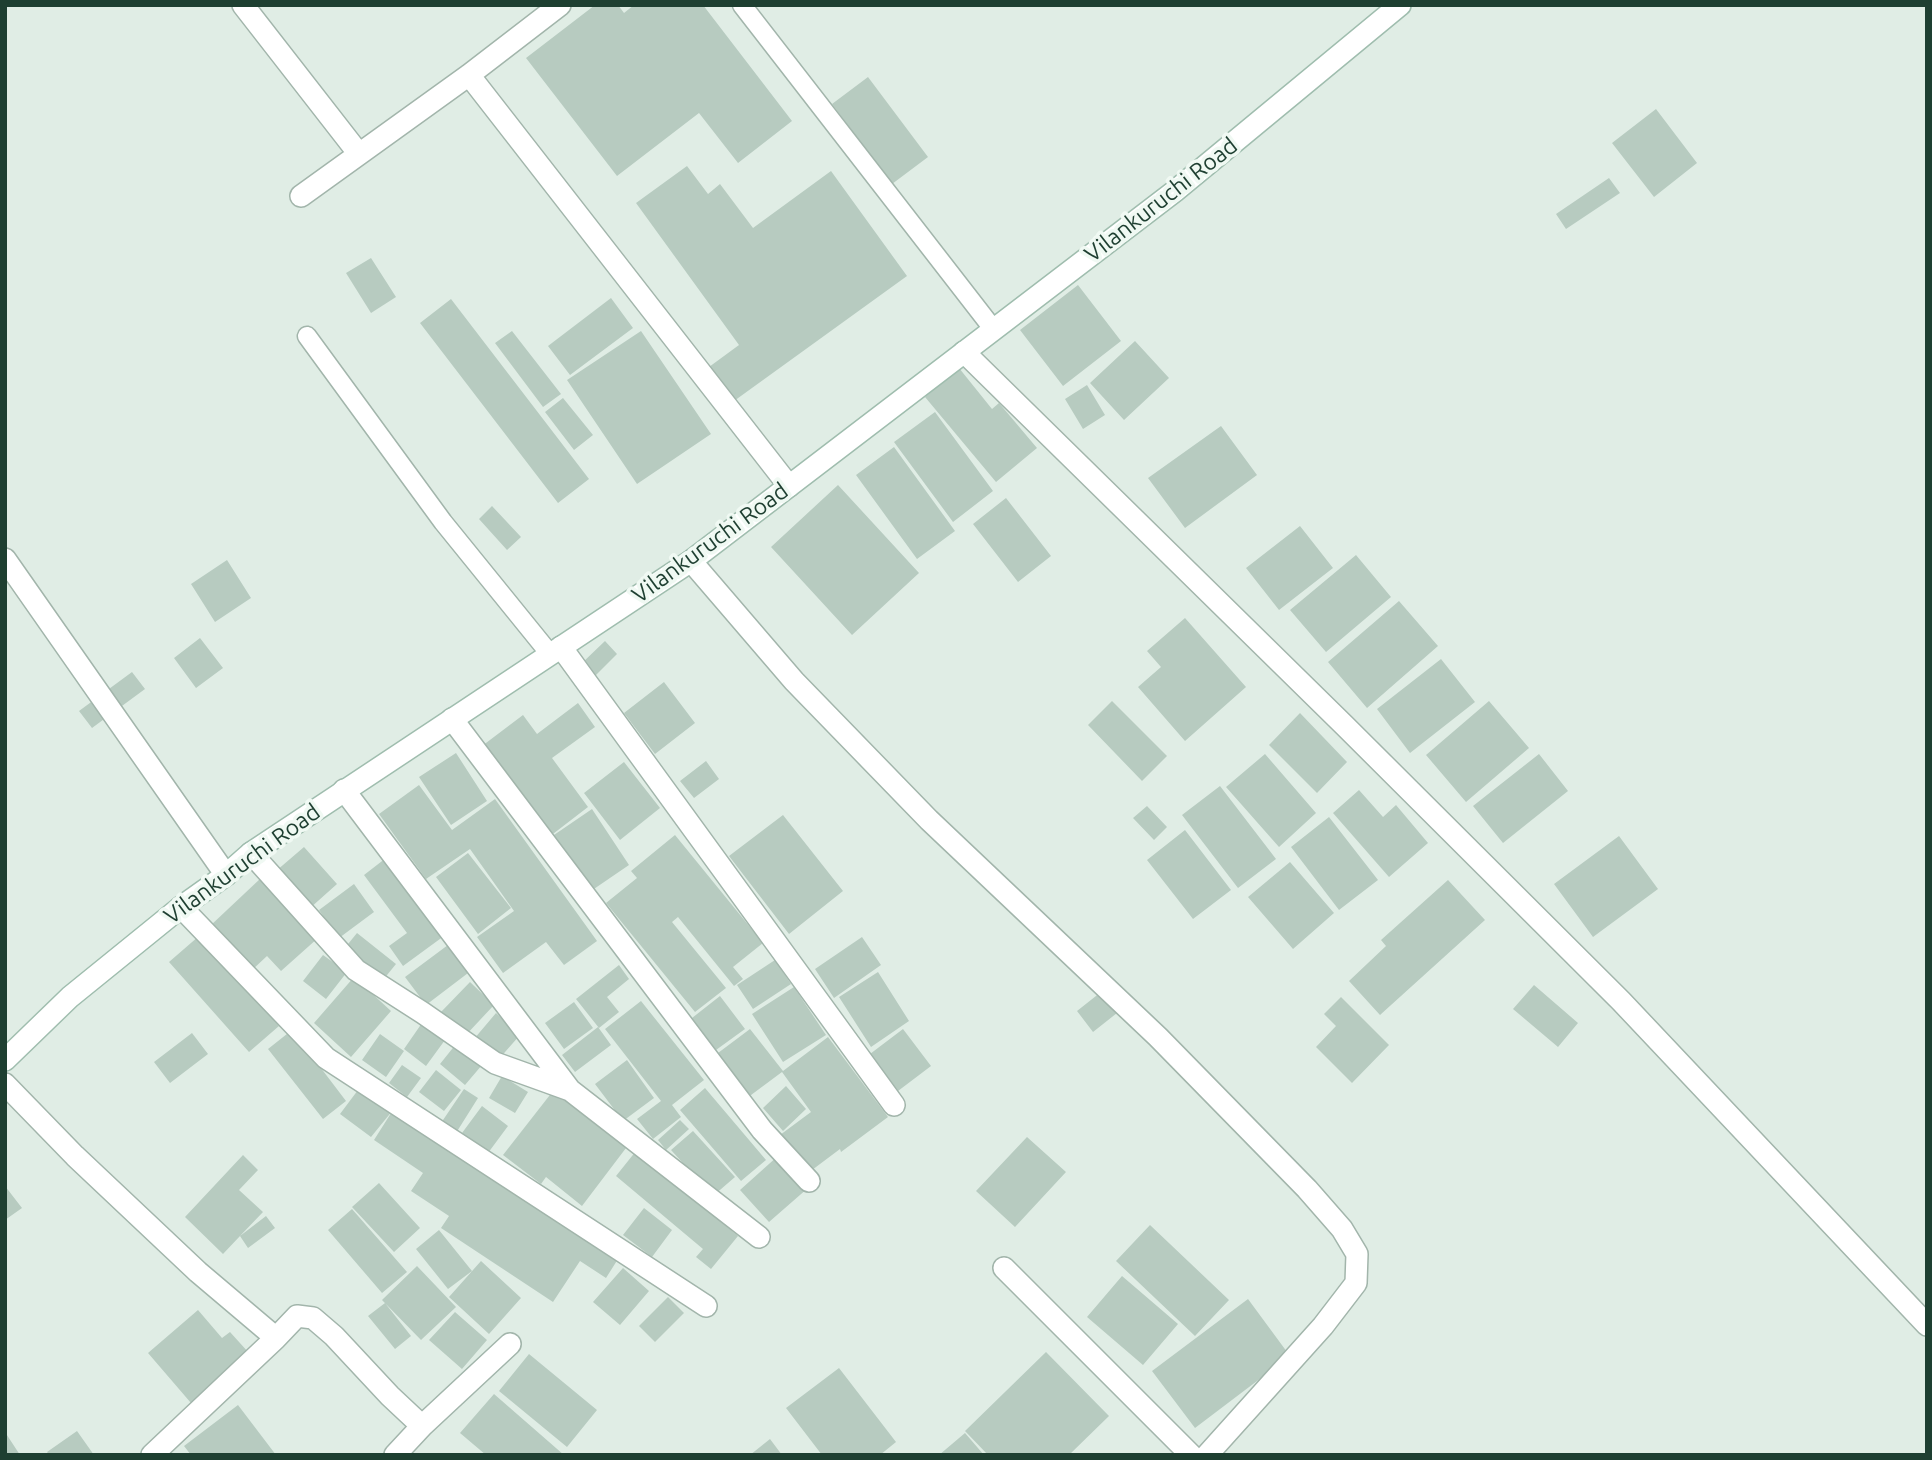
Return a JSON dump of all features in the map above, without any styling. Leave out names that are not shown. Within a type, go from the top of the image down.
[{"type":"street","points":[[301,196],[469,75],[560,5]]},
{"type":"street","name":"Vilankuruchi Road","points":[[5,1060],[70,997],[251,853],[691,561],[1175,191],[1399,5]]},
{"type":"street","points":[[248,7],[359,154]]},
{"type":"street","points":[[469,75],[789,486]]},
{"type":"street","points":[[964,352],[1621,1001],[1927,1325]]},
{"type":"street","points":[[5,559],[226,875]]},
{"type":"street","points":[[691,561],[794,681],[929,820],[1158,1037],[1307,1189],[1342,1229],[1357,1254],[1356,1283],[1323,1326],[1207,1455]]},
{"type":"street","points":[[556,650],[894,1105]]},
{"type":"street","points":[[452,719],[762,1130],[809,1181]]},
{"type":"street","points":[[344,790],[570,1090],[759,1237]]},
{"type":"street","points":[[251,853],[356,970],[495,1063],[570,1090]]},
{"type":"street","points":[[181,907],[326,1058],[706,1306]]},
{"type":"street","points":[[5,1084],[75,1156],[198,1272],[276,1338]]},
{"type":"street","points":[[1004,1268],[1191,1455]]},
{"type":"street","points":[[152,1455],[297,1316],[313,1318],[334,1336],[422,1426]]},
{"type":"street","points":[[395,1455],[422,1426],[510,1344]]},
{"type":"lane","points":[[742,5],[994,330]]},
{"type":"lane","points":[[307,336],[443,522],[556,650]]},
{"type":"building","points":[[595,5],[618,5],[624,13],[634,5],[703,5],[792,121],[738,163],[699,113],[617,176],[526,58]]},
{"type":"building","points":[[868,77],[928,157],[892,184],[832,104]]},
{"type":"building","points":[[1656,109],[1697,163],[1654,197],[1612,143]]},
{"type":"building","points":[[687,166],[708,194],[720,184],[753,228],[831,171],[907,276],[734,401],[709,367],[739,345],[636,203]]},
{"type":"building","points":[[1609,178],[1620,193],[1566,229],[1556,214]]},
{"type":"building","points":[[371,258],[396,297],[371,313],[346,273]]},
{"type":"building","points":[[1078,285],[1121,341],[1063,386],[1020,330]]},
{"type":"building","points":[[611,298],[633,328],[570,375],[548,346]]},
{"type":"building","points":[[451,299],[589,479],[558,503],[420,323]]},
{"type":"building","points":[[512,331],[561,394],[543,407],[495,343]]},
{"type":"building","points":[[641,331],[711,434],[637,484],[567,380]]},
{"type":"building","points":[[1135,341],[1169,378],[1124,420],[1090,383]]},
{"type":"building","points":[[959,368],[992,409],[999,403],[1037,448],[996,482],[925,397]]},
{"type":"building","points":[[1087,385],[1105,415],[1083,429],[1065,399]]},
{"type":"building","points":[[563,398],[593,435],[574,450],[545,412]]},
{"type":"building","points":[[935,412],[993,491],[953,522],[894,442]]},
{"type":"building","points":[[1221,426],[1257,475],[1185,528],[1148,478]]},
{"type":"building","points":[[894,447],[955,531],[917,559],[856,475]]},
{"type":"building","points":[[838,485],[919,573],[852,635],[771,547]]},
{"type":"building","points":[[1006,498],[1051,556],[1018,582],[973,524]]},
{"type":"building","points":[[492,506],[521,537],[507,550],[479,519]]},
{"type":"building","points":[[1300,526],[1333,568],[1279,610],[1246,568]]},
{"type":"building","points":[[1356,555],[1391,597],[1326,652],[1290,610]]},
{"type":"building","points":[[227,560],[251,598],[215,622],[191,584]]},
{"type":"building","points":[[1399,601],[1438,646],[1367,708],[1328,662]]},
{"type":"building","points":[[1185,618],[1246,687],[1185,741],[1138,687],[1161,667],[1147,651]]},
{"type":"building","points":[[200,638],[223,668],[196,688],[174,658]]},
{"type":"building","points":[[605,641],[617,654],[594,677],[581,664]]},
{"type":"building","points":[[1441,659],[1475,702],[1410,753],[1377,709]]},
{"type":"building","points":[[132,672],[145,689],[92,728],[79,711]]},
{"type":"building","points":[[664,682],[695,723],[655,754],[624,713]]},
{"type":"building","points":[[1112,701],[1167,756],[1142,781],[1088,725]]},
{"type":"building","points":[[1489,701],[1529,748],[1466,802],[1426,755]]},
{"type":"building","points":[[578,703],[595,727],[552,758],[588,807],[549,837],[482,746],[523,715],[537,734]]},
{"type":"building","points":[[1300,713],[1347,762],[1317,793],[1269,745]]},
{"type":"building","points":[[456,753],[487,801],[451,825],[419,777]]},
{"type":"building","points":[[1265,754],[1316,813],[1279,847],[1226,787]]},
{"type":"building","points":[[1539,754],[1568,791],[1503,843],[1473,806]]},
{"type":"building","points":[[706,761],[719,779],[694,798],[680,781]]},
{"type":"building","points":[[624,762],[660,808],[620,840],[584,793]]},
{"type":"building","points":[[419,785],[452,830],[495,799],[597,941],[564,965],[546,942],[503,973],[477,937],[514,911],[470,849],[426,879],[379,814]]},
{"type":"building","points":[[1220,786],[1276,859],[1238,888],[1182,815]]},
{"type":"building","points":[[1359,790],[1383,817],[1396,805],[1428,843],[1389,877],[1333,813]]},
{"type":"building","points":[[1147,806],[1167,827],[1154,840],[1133,818]]},
{"type":"building","points":[[592,809],[629,865],[588,893],[551,837]]},
{"type":"building","points":[[783,815],[843,891],[789,934],[729,856]]},
{"type":"building","points":[[1329,817],[1378,880],[1339,910],[1291,847]]},
{"type":"building","points":[[1185,830],[1231,890],[1193,919],[1147,860]]},
{"type":"building","points":[[675,835],[763,943],[733,967],[743,979],[734,986],[678,917],[672,922],[726,988],[695,1012],[606,903],[637,878],[631,871]]},
{"type":"building","points":[[1619,836],[1658,889],[1593,937],[1554,884]]},
{"type":"building","points":[[304,847],[337,884],[309,909],[276,871]]},
{"type":"building","points":[[468,853],[511,908],[478,934],[436,877]]},
{"type":"building","points":[[386,858],[444,936],[403,966],[389,946],[407,933],[364,875]]},
{"type":"building","points":[[1290,862],[1334,913],[1293,949],[1248,897]]},
{"type":"building","points":[[261,878],[318,938],[281,971],[267,956],[251,971],[210,926]]},
{"type":"building","points":[[1448,880],[1485,920],[1380,1015],[1349,981],[1386,946],[1381,940]]},
{"type":"building","points":[[354,884],[374,912],[339,938],[319,910]]},
{"type":"building","points":[[357,933],[396,964],[383,980],[344,949]]},
{"type":"building","points":[[199,936],[279,1026],[249,1052],[169,962]]},
{"type":"building","points":[[862,937],[881,965],[834,998],[815,969]]},
{"type":"building","points":[[452,942],[472,970],[426,1005],[405,977]]},
{"type":"building","points":[[323,955],[347,972],[326,999],[303,981]]},
{"type":"building","points":[[775,960],[791,984],[753,1009],[737,985]]},
{"type":"building","points":[[619,965],[629,979],[607,997],[619,1012],[599,1028],[576,999]]},
{"type":"building","points":[[878,972],[909,1021],[871,1047],[839,997]]},
{"type":"building","points":[[354,977],[391,1011],[351,1057],[314,1023]]},
{"type":"building","points":[[470,982],[494,1005],[465,1036],[441,1012]]},
{"type":"building","points":[[1534,985],[1578,1023],[1558,1047],[1513,1009]]},
{"type":"building","points":[[794,987],[826,1035],[783,1062],[752,1014]]},
{"type":"building","points":[[1101,992],[1117,1013],[1093,1032],[1077,1011]]},
{"type":"building","points":[[720,996],[745,1029],[716,1050],[692,1018]]},
{"type":"building","points":[[1341,997],[1389,1045],[1352,1083],[1316,1047],[1336,1026],[1324,1014]]},
{"type":"building","points":[[641,1001],[704,1080],[672,1105],[681,1117],[653,1139],[637,1119],[661,1101],[605,1029]]},
{"type":"building","points":[[574,1002],[593,1028],[564,1049],[545,1023]]},
{"type":"building","points":[[496,1013],[520,1035],[498,1060],[474,1039]]},
{"type":"building","points":[[422,1023],[445,1040],[426,1066],[404,1049]]},
{"type":"building","points":[[598,1027],[611,1045],[575,1072],[562,1055]]},
{"type":"building","points":[[750,1029],[783,1071],[828,1037],[888,1117],[808,1173],[780,1135],[811,1112],[782,1072],[747,1098],[714,1056]]},
{"type":"building","points":[[903,1029],[931,1066],[898,1091],[870,1054]]},
{"type":"building","points":[[292,1030],[346,1101],[323,1119],[268,1049]]},
{"type":"building","points":[[192,1033],[208,1054],[170,1083],[154,1062]]},
{"type":"building","points":[[380,1034],[404,1051],[386,1077],[362,1060]]},
{"type":"building","points":[[456,1044],[482,1065],[465,1085],[440,1064]]},
{"type":"building","points":[[627,1060],[654,1098],[623,1121],[595,1084]]},
{"type":"building","points":[[402,1065],[421,1078],[407,1097],[389,1083]]},
{"type":"building","points":[[436,1070],[461,1090],[444,1111],[419,1092]]},
{"type":"building","points":[[502,1076],[528,1092],[515,1113],[489,1098]]},
{"type":"building","points":[[361,1086],[393,1110],[371,1137],[340,1114]]},
{"type":"building","points":[[786,1086],[806,1109],[783,1131],[763,1108]]},
{"type":"building","points":[[705,1088],[766,1160],[741,1181],[680,1110]]},
{"type":"building","points":[[464,1089],[478,1098],[456,1133],[441,1123]]},
{"type":"building","points":[[553,1091],[626,1148],[582,1206],[546,1177],[541,1184],[503,1155]]},
{"type":"building","points":[[482,1106],[508,1126],[488,1153],[462,1133]]},
{"type":"building","points":[[393,1110],[618,1259],[606,1278],[580,1261],[553,1302],[441,1228],[449,1216],[411,1191],[423,1173],[374,1140]]},
{"type":"building","points":[[680,1120],[689,1129],[666,1150],[658,1140]]},
{"type":"building","points":[[693,1131],[735,1177],[713,1196],[671,1150]]},
{"type":"building","points":[[1027,1137],[1066,1172],[1015,1227],[976,1191]]},
{"type":"building","points":[[636,1151],[738,1236],[711,1269],[696,1257],[703,1249],[616,1176]]},
{"type":"building","points":[[243,1155],[258,1170],[239,1190],[263,1212],[223,1254],[185,1217]]},
{"type":"building","points":[[779,1155],[808,1188],[769,1222],[740,1190]]},
{"type":"building","points":[[379,1183],[420,1228],[394,1252],[352,1207]]},
{"type":"building","points":[[5,1186],[22,1208],[5,1220]]},
{"type":"building","points":[[644,1208],[672,1230],[652,1257],[623,1235]]},
{"type":"building","points":[[352,1209],[407,1272],[382,1293],[328,1230]]},
{"type":"building","points":[[266,1216],[275,1228],[248,1248],[240,1236]]},
{"type":"building","points":[[1150,1225],[1229,1300],[1195,1336],[1116,1261]]},
{"type":"building","points":[[439,1230],[472,1271],[448,1289],[416,1249]]},
{"type":"building","points":[[481,1261],[521,1298],[489,1334],[449,1297]]},
{"type":"building","points":[[417,1266],[456,1307],[421,1340],[382,1300]]},
{"type":"building","points":[[623,1268],[649,1291],[620,1325],[593,1302]]},
{"type":"building","points":[[1122,1276],[1178,1324],[1143,1365],[1087,1317]]},
{"type":"building","points":[[668,1297],[684,1313],[655,1342],[639,1326]]},
{"type":"building","points":[[1248,1299],[1290,1356],[1195,1428],[1152,1371]]},
{"type":"building","points":[[385,1303],[411,1336],[395,1349],[368,1316]]},
{"type":"building","points":[[198,1310],[222,1338],[230,1332],[249,1353],[191,1403],[148,1353]]},
{"type":"building","points":[[455,1312],[487,1340],[462,1369],[429,1340]]},
{"type":"building","points":[[1046,1352],[1109,1416],[1069,1455],[988,1455],[965,1431]]},
{"type":"building","points":[[529,1354],[597,1410],[567,1447],[499,1391]]},
{"type":"building","points":[[839,1368],[896,1442],[880,1455],[822,1455],[786,1408]]},
{"type":"building","points":[[494,1394],[564,1455],[486,1455],[460,1433]]},
{"type":"building","points":[[238,1405],[276,1455],[191,1455],[184,1446]]},
{"type":"building","points":[[77,1431],[94,1455],[49,1455],[47,1452]]},
{"type":"building","points":[[5,1432],[20,1455],[5,1455]]},
{"type":"building","points":[[965,1433],[984,1455],[939,1455]]},
{"type":"building","points":[[770,1439],[782,1455],[750,1455]]}]
